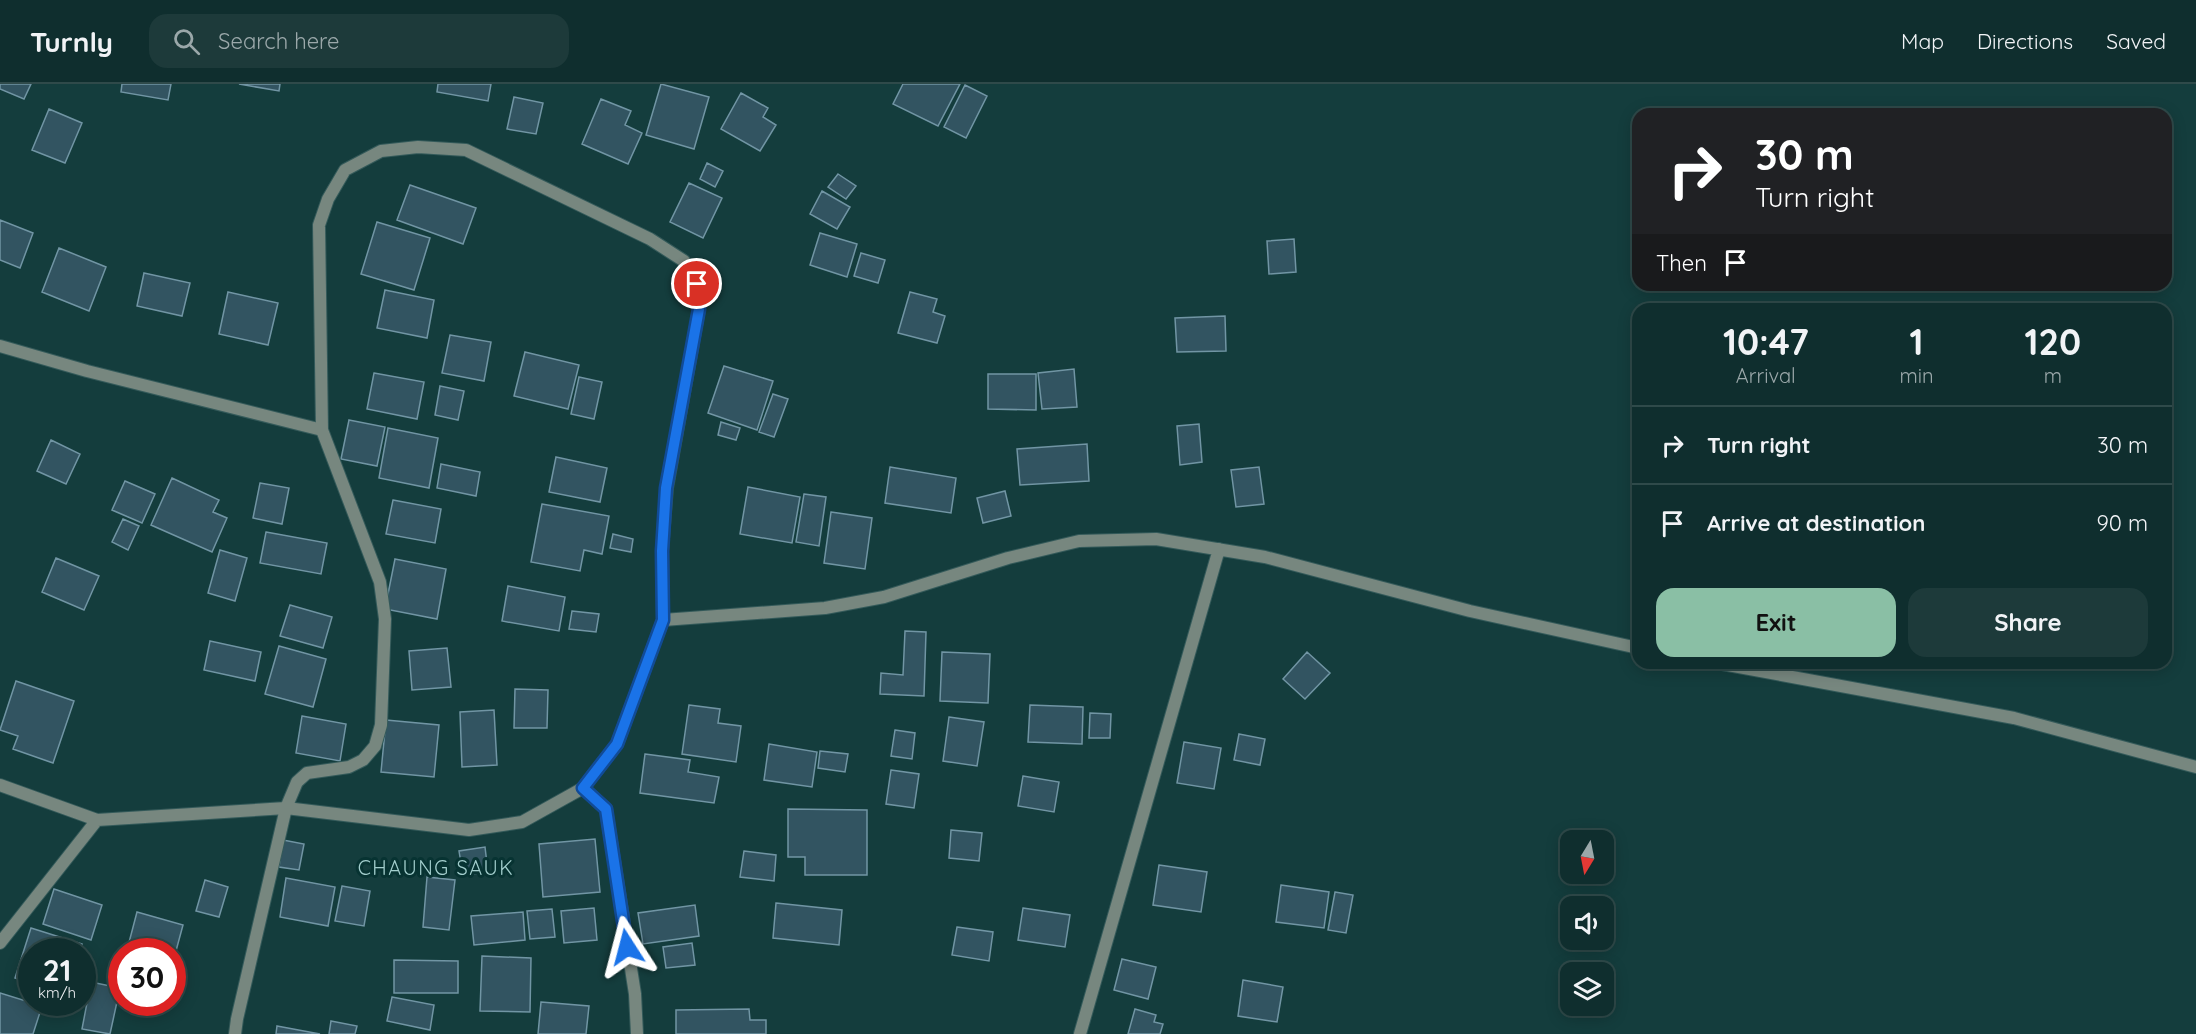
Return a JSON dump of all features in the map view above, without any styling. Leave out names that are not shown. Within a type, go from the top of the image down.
[{"type":"street","points":[[0,785],[97,820],[286,808],[469,830],[522,822],[583,788],[617,744],[663,620],[662,551],[666,488],[699,309],[697,284],[684,261],[650,239],[466,150],[418,147],[381,152],[345,170],[328,199],[319,225],[322,430],[380,582],[385,619],[381,725],[375,746],[363,760],[349,767],[307,773],[297,782],[286,808],[237,1019],[236,1034]]},
{"type":"street","points":[[0,346],[87,371],[322,430]]},
{"type":"street","points":[[663,620],[825,608],[884,597],[1008,558],[1079,541],[1156,539],[1265,557],[1470,611],[1632,647]]},
{"type":"street","points":[[1080,1034],[1218,549]]},
{"type":"street","points":[[1749,669],[2014,718],[2196,766]]},
{"type":"street","points":[[583,788],[606,809],[635,994],[637,1034]]},
{"type":"street","points":[[0,943],[97,820]]},
{"type":"building","points":[[0,84],[31,84],[24,99],[0,89]]},
{"type":"building","points":[[122,84],[171,84],[168,100],[121,92]]},
{"type":"building","points":[[239,84],[280,84],[279,91]]},
{"type":"building","points":[[438,84],[491,84],[488,101],[437,92]]},
{"type":"building","points":[[661,84],[709,97],[694,149],[646,135]]},
{"type":"building","points":[[903,84],[960,84],[938,126],[893,104]]},
{"type":"building","points":[[965,85],[987,96],[966,138],[944,127]]},
{"type":"building","points":[[741,93],[768,108],[763,117],[776,125],[760,151],[721,129]]},
{"type":"building","points":[[514,97],[543,103],[536,134],[507,129]]},
{"type":"building","points":[[601,99],[631,111],[625,125],[642,133],[628,164],[582,144]]},
{"type":"building","points":[[49,109],[82,123],[65,163],[32,150]]},
{"type":"building","points":[[707,163],[723,171],[715,187],[700,179]]},
{"type":"building","points":[[838,174],[856,186],[846,199],[828,187]]},
{"type":"building","points":[[689,183],[722,198],[703,238],[670,222]]},
{"type":"building","points":[[410,185],[476,208],[463,244],[397,220]]},
{"type":"building","points":[[822,191],[850,207],[837,229],[810,214]]},
{"type":"building","points":[[0,220],[33,233],[20,268],[0,260]]},
{"type":"building","points":[[377,222],[430,238],[414,290],[361,274]]},
{"type":"building","points":[[820,233],[857,244],[847,277],[810,265]]},
{"type":"building","points":[[1294,239],[1296,272],[1269,274],[1267,241]]},
{"type":"building","points":[[59,248],[106,267],[89,311],[42,292]]},
{"type":"building","points":[[861,253],[885,260],[878,283],[854,276]]},
{"type":"building","points":[[144,273],[190,283],[182,316],[137,306]]},
{"type":"building","points":[[385,290],[434,300],[427,338],[377,328]]},
{"type":"building","points":[[228,292],[278,303],[268,345],[219,334]]},
{"type":"building","points":[[910,292],[937,299],[933,312],[945,316],[937,343],[898,333]]},
{"type":"building","points":[[1225,316],[1226,351],[1177,352],[1175,318]]},
{"type":"building","points":[[450,335],[491,342],[484,381],[442,373]]},
{"type":"building","points":[[525,352],[579,365],[568,409],[514,396]]},
{"type":"building","points":[[724,366],[773,381],[757,430],[708,413]]},
{"type":"building","points":[[1074,369],[1077,407],[1042,409],[1038,373]]},
{"type":"building","points":[[374,373],[424,382],[417,419],[367,409]]},
{"type":"building","points":[[988,374],[1036,374],[1036,410],[988,409]]},
{"type":"building","points":[[579,377],[602,382],[594,419],[571,414]]},
{"type":"building","points":[[440,386],[464,391],[458,420],[435,415]]},
{"type":"building","points":[[773,394],[788,399],[774,437],[759,432]]},
{"type":"building","points":[[349,420],[385,427],[377,466],[341,459]]},
{"type":"building","points":[[721,422],[740,428],[736,440],[718,435]]},
{"type":"building","points":[[1199,424],[1202,462],[1180,465],[1177,426]]},
{"type":"building","points":[[388,428],[438,438],[429,488],[379,478]]},
{"type":"building","points":[[51,440],[80,454],[66,484],[37,471]]},
{"type":"building","points":[[1087,444],[1089,481],[1020,485],[1017,449]]},
{"type":"building","points":[[556,457],[607,468],[600,502],[549,492]]},
{"type":"building","points":[[441,464],[480,472],[476,496],[437,488]]},
{"type":"building","points":[[890,467],[956,478],[951,513],[885,503]]},
{"type":"building","points":[[1259,467],[1264,504],[1236,507],[1231,470]]},
{"type":"building","points":[[172,478],[219,500],[213,512],[227,518],[212,552],[151,525]]},
{"type":"building","points":[[125,481],[155,494],[142,523],[112,510]]},
{"type":"building","points":[[260,483],[289,488],[282,524],[253,518]]},
{"type":"building","points":[[748,487],[800,497],[792,543],[740,534]]},
{"type":"building","points":[[1005,491],[1011,516],[983,523],[977,498]]},
{"type":"building","points":[[804,494],[826,497],[819,546],[796,542]]},
{"type":"building","points":[[393,500],[441,509],[435,543],[386,534]]},
{"type":"building","points":[[542,504],[609,516],[602,554],[584,550],[580,571],[531,562]]},
{"type":"building","points":[[831,512],[872,518],[865,569],[824,563]]},
{"type":"building","points":[[123,519],[139,526],[128,550],[112,542]]},
{"type":"building","points":[[266,532],[327,543],[321,574],[260,563]]},
{"type":"building","points":[[613,534],[633,539],[631,552],[610,548]]},
{"type":"building","points":[[220,550],[247,558],[235,601],[208,593]]},
{"type":"building","points":[[56,558],[99,576],[84,610],[42,592]]},
{"type":"building","points":[[395,559],[446,569],[437,619],[385,609]]},
{"type":"building","points":[[508,586],[565,597],[559,631],[502,621]]},
{"type":"building","points":[[290,605],[332,617],[323,648],[280,636]]},
{"type":"building","points":[[572,611],[599,614],[596,632],[569,629]]},
{"type":"building","points":[[905,631],[926,632],[924,696],[880,694],[881,673],[903,675]]},
{"type":"building","points":[[210,641],[261,652],[255,681],[204,670]]},
{"type":"building","points":[[279,646],[326,659],[313,707],[265,694]]},
{"type":"building","points":[[447,648],[451,687],[412,690],[409,651]]},
{"type":"building","points":[[942,652],[990,654],[988,703],[940,701]]},
{"type":"building","points":[[1307,652],[1330,673],[1305,699],[1283,679]]},
{"type":"building","points":[[16,681],[74,701],[53,763],[13,749],[18,736],[0,730]]},
{"type":"building","points":[[515,689],[548,690],[547,728],[514,728]]},
{"type":"building","points":[[689,705],[720,709],[718,723],[741,726],[736,762],[682,754]]},
{"type":"building","points":[[1030,705],[1083,707],[1082,744],[1028,742]]},
{"type":"building","points":[[494,710],[497,765],[462,767],[460,712]]},
{"type":"building","points":[[1090,713],[1111,714],[1110,738],[1089,738]]},
{"type":"building","points":[[302,716],[346,724],[340,761],[296,753]]},
{"type":"building","points":[[949,717],[984,722],[977,766],[943,761]]},
{"type":"building","points":[[386,720],[439,725],[434,777],[381,772]]},
{"type":"building","points":[[895,730],[915,733],[912,759],[891,756]]},
{"type":"building","points":[[1239,734],[1265,739],[1260,765],[1234,760]]},
{"type":"building","points":[[1184,742],[1221,748],[1214,789],[1177,783]]},
{"type":"building","points":[[769,744],[817,752],[812,787],[764,780]]},
{"type":"building","points":[[820,751],[848,754],[845,772],[818,768]]},
{"type":"building","points":[[645,754],[690,760],[688,772],[719,777],[714,803],[640,793]]},
{"type":"building","points":[[891,770],[919,774],[914,808],[886,804]]},
{"type":"building","points":[[1023,776],[1059,782],[1054,812],[1018,806]]},
{"type":"building","points":[[788,809],[867,810],[867,875],[805,875],[805,857],[788,857]]},
{"type":"building","points":[[951,830],[982,833],[979,861],[949,858]]},
{"type":"building","points":[[595,839],[600,892],[543,897],[539,844]]},
{"type":"building","points":[[283,840],[304,844],[299,870],[279,867]]},
{"type":"building","points":[[485,847],[488,872],[463,875],[459,851]]},
{"type":"building","points":[[744,851],[776,855],[774,881],[740,877]]},
{"type":"building","points":[[1159,865],[1207,872],[1201,912],[1153,905]]},
{"type":"building","points":[[427,877],[455,880],[449,930],[423,927]]},
{"type":"building","points":[[286,878],[335,887],[328,926],[280,917]]},
{"type":"building","points":[[205,880],[228,887],[219,917],[196,911]]},
{"type":"building","points":[[1281,885],[1329,892],[1324,928],[1276,922]]},
{"type":"building","points":[[342,886],[370,891],[364,926],[335,921]]},
{"type":"building","points":[[54,889],[102,905],[92,938],[85,938],[43,924]]},
{"type":"building","points":[[1335,892],[1353,895],[1346,933],[1328,930]]},
{"type":"building","points":[[776,903],[842,910],[839,945],[773,938]]},
{"type":"building","points":[[695,905],[699,936],[643,944],[638,913]]},
{"type":"building","points":[[594,908],[597,940],[564,943],[561,911]]},
{"type":"building","points":[[1023,908],[1070,915],[1065,947],[1018,940]]},
{"type":"building","points":[[552,909],[555,937],[530,939],[527,911]]},
{"type":"building","points":[[137,912],[183,925],[179,938],[130,938]]},
{"type":"building","points":[[523,912],[525,940],[474,945],[471,916]]},
{"type":"building","points":[[957,927],[993,932],[989,961],[952,955]]},
{"type":"building","points":[[31,928],[63,938],[28,938]]},
{"type":"building","points":[[692,943],[695,965],[666,968],[663,947]]},
{"type":"building","points":[[482,956],[531,958],[530,1012],[480,1011]]},
{"type":"building","points":[[1122,959],[1156,967],[1148,999],[1114,990]]},
{"type":"building","points":[[394,960],[458,961],[458,993],[394,993]]},
{"type":"building","points":[[1243,980],[1283,987],[1277,1022],[1238,1016]]},
{"type":"building","points":[[96,983],[108,986],[108,1016],[114,1016],[110,1034],[82,1029],[84,1016],[96,1016]]},
{"type":"building","points":[[0,993],[18,999],[18,1016],[39,1016],[33,1034],[0,1034]]},
{"type":"building","points":[[392,997],[434,1005],[430,1030],[387,1021]]},
{"type":"building","points":[[541,1002],[589,1006],[586,1034],[538,1034]]},
{"type":"building","points":[[749,1009],[750,1020],[766,1020],[766,1034],[676,1034],[676,1010]]},
{"type":"building","points":[[1135,1009],[1156,1015],[1154,1022],[1163,1024],[1160,1034],[1128,1034]]},
{"type":"building","points":[[331,1021],[357,1026],[355,1034],[329,1034]]},
{"type":"building","points":[[277,1026],[320,1034],[276,1034]]},
{"type":"district","name":"CHAUNG SAUK","points":[[436,867]]},
{"type":"route","points":[[627,947],[606,809],[583,788],[617,744],[663,620],[662,551],[666,488],[699,309],[697,284]]}]
